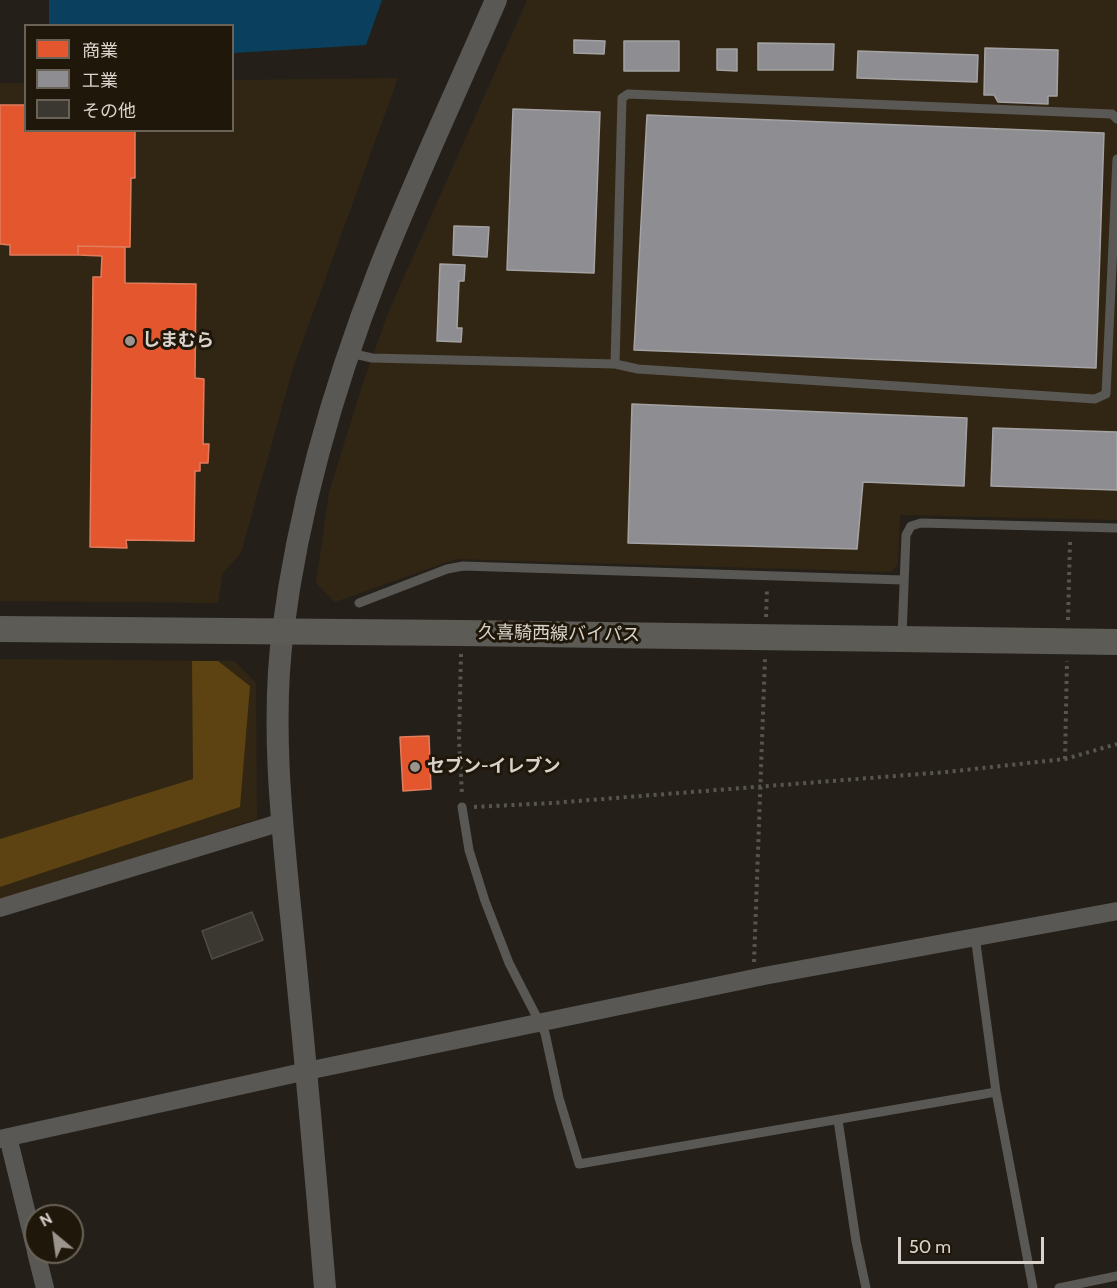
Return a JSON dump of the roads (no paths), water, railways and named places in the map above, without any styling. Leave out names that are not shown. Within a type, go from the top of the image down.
[{"type":"main road","name":"久喜騎西線バイパス","points":[[0,629],[1117,642]]},
{"type":"street","points":[[325,1288],[307,1071],[282,822],[279,671],[283,631],[295,552],[311,481],[326,425],[350,353],[379,270],[496,0]]},
{"type":"street","points":[[0,908],[282,822]]},
{"type":"street","points":[[24,1209],[4,1138],[307,1071],[755,978],[1117,911]]},
{"type":"street","points":[[38,1264],[43,1288]]},
{"type":"lane","points":[[615,364],[622,98],[628,94],[1112,114],[1117,119]]},
{"type":"lane","points":[[350,353],[372,357],[615,364],[638,369],[1095,399],[1106,394],[1117,159]]},
{"type":"lane","points":[[902,638],[906,535],[911,525],[921,523],[1117,528]]},
{"type":"lane","points":[[359,603],[447,569],[463,566],[903,580]]},
{"type":"lane","points":[[462,807],[469,850],[485,901],[509,963],[545,1033],[559,1098],[579,1164],[996,1092]]},
{"type":"lane","points":[[975,936],[996,1092],[1033,1288]]},
{"type":"lane","points":[[838,1120],[856,1241],[866,1288]]},
{"type":"lane","points":[[1059,1288],[1117,1276]]},
{"type":"water","points":[[49,0],[382,0],[366,45],[234,53],[234,24],[49,24]]},
{"type":"place","name":"しまむら","points":[[130,341]]},
{"type":"place","name":"セブン-イレブン","points":[[415,767]]}]
